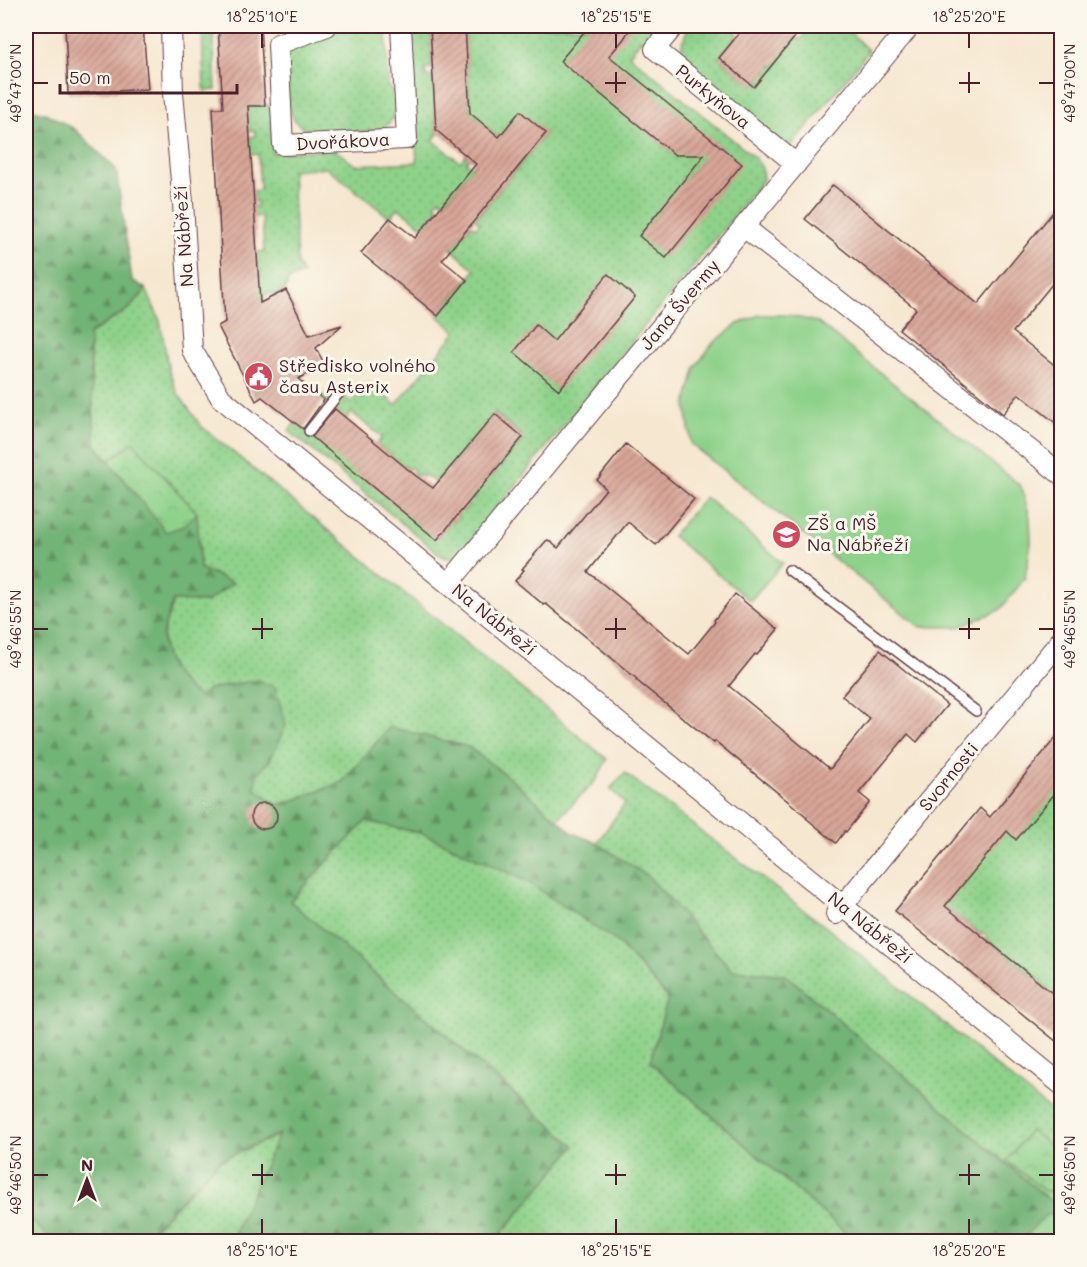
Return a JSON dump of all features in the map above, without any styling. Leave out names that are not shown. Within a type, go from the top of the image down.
[{"type":"street","name":"Na Nábřeží","points":[[171,26],[173,93],[183,203],[192,350],[221,398],[292,452],[840,910],[1062,1085]]},
{"type":"street","name":"Dvořákova","points":[[327,26],[278,44],[284,145],[407,139],[401,26]]},
{"type":"street","name":"Purkyňova","points":[[674,26],[655,49],[796,164]]},
{"type":"street","name":"Jana Švermy","points":[[449,584],[910,26]]},
{"type":"street","points":[[744,226],[1062,475]]},
{"type":"street","name":"Svornosti","points":[[840,910],[1062,639]]},
{"type":"lane","points":[[309,430],[339,393]]},
{"type":"lane","points":[[789,570],[976,711]]},
{"type":"green space","points":[[202,26],[213,26],[216,90],[204,91]]},
{"type":"green space","points":[[358,26],[386,26],[388,86],[398,97],[395,115],[383,128],[370,132],[329,134],[307,130],[295,121],[291,112],[286,58],[297,43],[306,38],[327,31]]},
{"type":"green space","points":[[409,26],[430,26],[424,27],[424,34],[431,34],[432,68],[425,69],[426,77],[433,76],[436,130],[439,133],[433,140],[460,162],[466,155],[469,158],[466,162],[472,167],[476,164],[444,203],[440,199],[435,204],[439,208],[424,227],[398,208],[390,218],[327,168],[292,170],[297,264],[303,274],[288,280],[286,289],[274,295],[272,292],[262,297],[264,300],[259,303],[257,276],[261,276],[261,270],[257,270],[256,252],[264,252],[262,217],[254,217],[253,207],[257,207],[257,201],[253,201],[252,191],[260,190],[258,154],[250,154],[250,137],[255,136],[255,131],[249,131],[248,106],[269,105],[271,107],[273,153],[334,149],[355,165],[417,162]]},
{"type":"green space","points":[[465,26],[669,26],[650,44],[641,40],[629,55],[755,158],[762,168],[763,180],[459,555],[450,558],[441,555],[289,431],[295,422],[339,458],[455,521],[459,517],[457,515],[462,509],[465,510],[468,506],[466,504],[477,495],[475,493],[489,476],[495,473],[493,471],[498,465],[501,467],[504,463],[502,460],[514,450],[512,448],[514,445],[517,446],[521,441],[519,439],[522,435],[495,413],[470,444],[467,442],[465,445],[467,447],[450,468],[443,472],[445,474],[442,479],[439,477],[437,484],[425,475],[417,476],[413,473],[414,470],[410,467],[408,469],[377,444],[382,437],[352,413],[346,419],[321,398],[326,393],[339,393],[351,402],[369,383],[396,405],[456,332],[438,316],[475,270],[451,249],[471,225],[475,228],[480,223],[476,219],[546,133],[520,112],[499,137],[470,113]]},
{"type":"green space","points":[[689,26],[741,26],[735,33],[737,36],[719,58],[753,86],[759,83],[760,78],[765,72],[767,73],[771,64],[773,67],[781,57],[778,56],[795,37],[800,40],[812,26],[844,26],[869,51],[789,149],[677,70],[683,40]]},
{"type":"green space","points":[[26,108],[45,113],[75,129],[116,169],[132,280],[146,289],[130,308],[89,334],[95,445],[166,531],[183,526],[197,513],[200,568],[233,583],[207,602],[173,601],[163,633],[163,642],[173,670],[185,686],[200,697],[209,689],[258,680],[275,687],[286,725],[270,760],[257,774],[255,789],[278,805],[342,782],[390,727],[468,747],[511,779],[573,833],[597,843],[649,877],[732,970],[786,975],[1062,1211],[1061,1241],[855,1241],[650,1062],[668,998],[617,942],[526,881],[424,834],[366,821],[290,901],[575,1146],[495,1241],[233,1241],[235,1231],[279,1134],[219,1161],[141,1241],[26,1242]]},
{"type":"green space","points":[[146,289],[160,321],[169,371],[177,392],[201,426],[607,759],[597,779],[557,820],[511,779],[468,747],[390,727],[342,782],[278,805],[255,789],[257,774],[270,760],[239,684],[226,685],[200,697],[179,679],[165,652],[163,633],[173,601],[207,602],[200,568],[197,513],[132,443],[109,461],[95,445],[89,334],[130,308]]},
{"type":"green space","points":[[759,315],[787,315],[817,322],[1021,486],[1030,517],[1031,543],[1025,578],[1000,610],[959,627],[920,627],[691,444],[686,404],[696,366],[713,343],[738,324]]},
{"type":"green space","points":[[133,442],[197,513],[183,526],[166,532],[109,461]]},
{"type":"green space","points":[[705,497],[783,563],[750,601],[672,536]]},
{"type":"green space","points":[[625,773],[826,927],[1061,1119],[1061,1211],[786,975],[732,970],[649,878],[597,843],[625,803],[610,789]]},
{"type":"green space","points":[[1061,784],[1061,1001],[1041,984],[1042,981],[1035,978],[987,939],[988,937],[982,932],[981,934],[944,906],[1006,830]]},
{"type":"green space","points":[[366,821],[424,834],[527,881],[617,942],[668,998],[650,1062],[855,1241],[495,1241],[575,1146],[290,901]]},
{"type":"green space","points":[[1030,1130],[1061,1155],[1061,1190],[1045,1191],[1007,1161]]},
{"type":"green space","points":[[280,1134],[235,1231],[233,1241],[141,1242],[219,1161]]},
{"type":"green space","points":[[1046,1215],[1061,1215],[1061,1241],[1038,1241],[1027,1234]]},
{"type":"green space","points":[[26,1216],[53,1241],[26,1241]]},
{"type":"building","points":[[65,26],[143,26],[148,89],[68,94]]},
{"type":"building","points":[[218,26],[260,26],[265,106],[248,106],[260,303],[286,290],[309,335],[342,325],[316,348],[325,365],[298,379],[324,400],[303,429],[262,397],[256,401],[218,326],[225,322],[213,108],[223,108]]},
{"type":"building","points":[[430,26],[465,26],[470,113],[499,137],[520,111],[546,133],[442,260],[467,280],[438,316],[361,253],[390,218],[415,238],[476,164],[436,130]]},
{"type":"building","points":[[589,26],[632,26],[609,56],[742,164],[666,258],[639,236],[704,155],[675,155],[560,61]]},
{"type":"building","points":[[745,26],[804,26],[754,87],[719,58]]},
{"type":"building","points":[[833,185],[978,304],[1062,201],[1062,272],[1013,332],[1062,371],[1062,428],[1019,394],[1003,414],[899,329],[916,309],[805,219]]},
{"type":"building","points":[[608,274],[635,297],[559,390],[514,352],[536,325],[554,341]]},
{"type":"building","points":[[335,409],[433,488],[495,414],[523,437],[437,540],[312,437]]},
{"type":"building","points":[[626,444],[694,499],[656,545],[628,522],[588,572],[689,654],[735,594],[778,629],[729,686],[830,769],[870,719],[842,696],[880,650],[947,705],[917,742],[908,734],[859,793],[870,802],[836,843],[715,741],[714,743],[515,581],[524,570],[522,569],[546,541],[548,540],[558,548],[606,489],[597,480]]},
{"type":"building","points":[[1062,730],[1062,785],[1016,840],[1007,831],[945,906],[1062,1001],[1062,1046],[895,911],[980,808],[990,817]]},
{"type":"building","points":[[264,803],[273,807],[277,816],[273,825],[264,829],[255,825],[251,816],[255,807]]},
{"type":"place","name":"Středisko volného času Asterix","points":[[258,376]]},
{"type":"place","name":"ZŠ a MŠ Na Nábřeží","points":[[786,534]]}]
